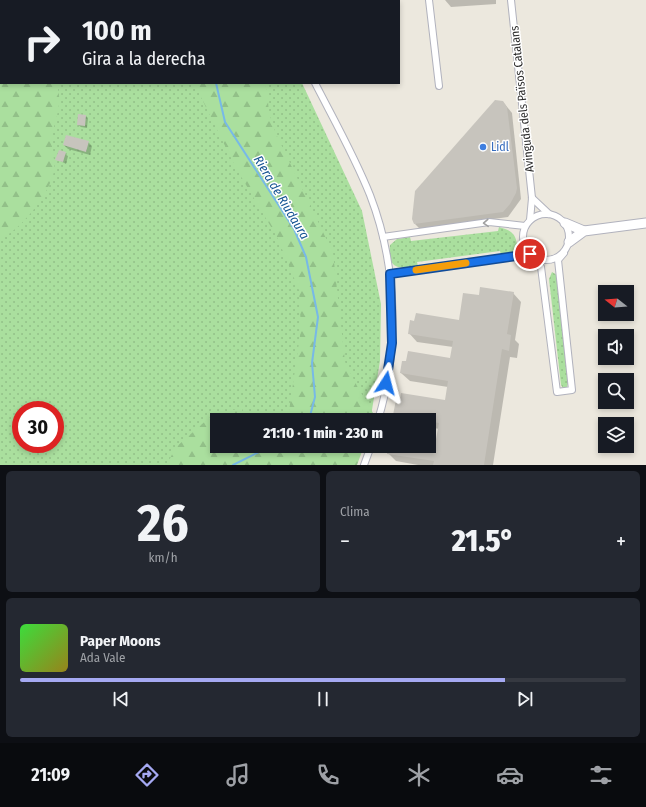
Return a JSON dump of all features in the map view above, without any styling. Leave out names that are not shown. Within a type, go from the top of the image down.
[{"type":"street","points":[[429,0],[439,86]]},
{"type":"street","name":"Avinguda dels Països Catalans","points":[[511,0],[532,198],[530,220]]},
{"type":"street","points":[[315,84],[370,195],[383,237],[390,274],[392,343],[389,369],[380,413]]},
{"type":"street","points":[[532,198],[549,214]]},
{"type":"street","points":[[565,223],[569,232],[569,242],[564,253],[558,260],[572,390],[556,392],[542,267],[524,246],[523,239],[525,226],[530,220],[542,214],[549,214],[555,215],[565,223],[584,231]]},
{"type":"street","points":[[383,237],[489,222],[525,226]]},
{"type":"street","points":[[569,242],[584,231],[646,223]]},
{"type":"street","points":[[390,274],[532,256],[546,260],[553,260],[564,253]]},
{"type":"street","points":[[364,465],[368,453]]},
{"type":"green space","points":[[0,84],[302,84],[362,211],[381,304],[380,361],[371,413],[210,413],[210,453],[358,453],[354,465],[0,465]]},
{"type":"green space","points":[[0,84],[56,84],[59,104],[53,130],[52,150],[54,171],[51,180],[41,200],[33,210],[17,228],[0,239]]},
{"type":"green space","points":[[194,84],[264,84],[267,90],[269,113],[276,134],[333,253],[345,362],[373,413],[289,413],[301,329],[299,290],[277,237],[236,168]]},
{"type":"green space","points":[[499,227],[506,229],[514,235],[517,245],[512,253],[501,255],[500,251],[417,262],[418,266],[405,268],[396,266],[390,259],[390,245],[397,239],[410,237],[411,241],[498,231]]},
{"type":"green space","points":[[552,272],[557,275],[568,383],[567,387],[563,388],[561,385],[549,279]]},
{"type":"green space","points":[[243,408],[241,413],[218,413]]},
{"type":"green space","points":[[210,417],[210,453],[361,453],[357,465],[167,465],[175,448]]},
{"type":"building","name":"Lidl","points":[[495,100],[503,101],[507,107],[517,188],[510,204],[503,212],[414,224],[412,219],[415,191]]},
{"type":"building","points":[[78,114],[86,115],[85,126],[77,125]]},
{"type":"building","points":[[66,135],[89,141],[86,152],[63,145]]},
{"type":"building","points":[[59,150],[66,152],[63,162],[55,160]]},
{"type":"building","points":[[480,287],[514,292],[507,334],[511,335],[509,351],[502,349],[484,465],[433,465],[434,461],[387,454],[436,453],[436,439],[439,423],[436,422],[436,413],[393,413],[396,400],[400,401],[401,393],[445,400],[448,381],[400,373],[402,361],[406,361],[408,351],[450,358],[453,341],[408,334],[410,320],[414,321],[416,313],[459,320],[463,293],[479,295]]},
{"type":"waterway","name":"Riera de Riudaura","points":[[216,84],[225,122],[294,229],[306,257],[318,317],[312,363],[315,397],[311,413]]},
{"type":"waterway","name":"Riera de Riudaura","points":[[233,465],[257,453]]},
{"type":"slow traffic","points":[[416,270],[466,263]]},
{"type":"place","name":"Lidl","points":[[483,147]]},
{"type":"route","points":[[386,383],[392,343],[392,294],[390,274],[530,254]]}]
